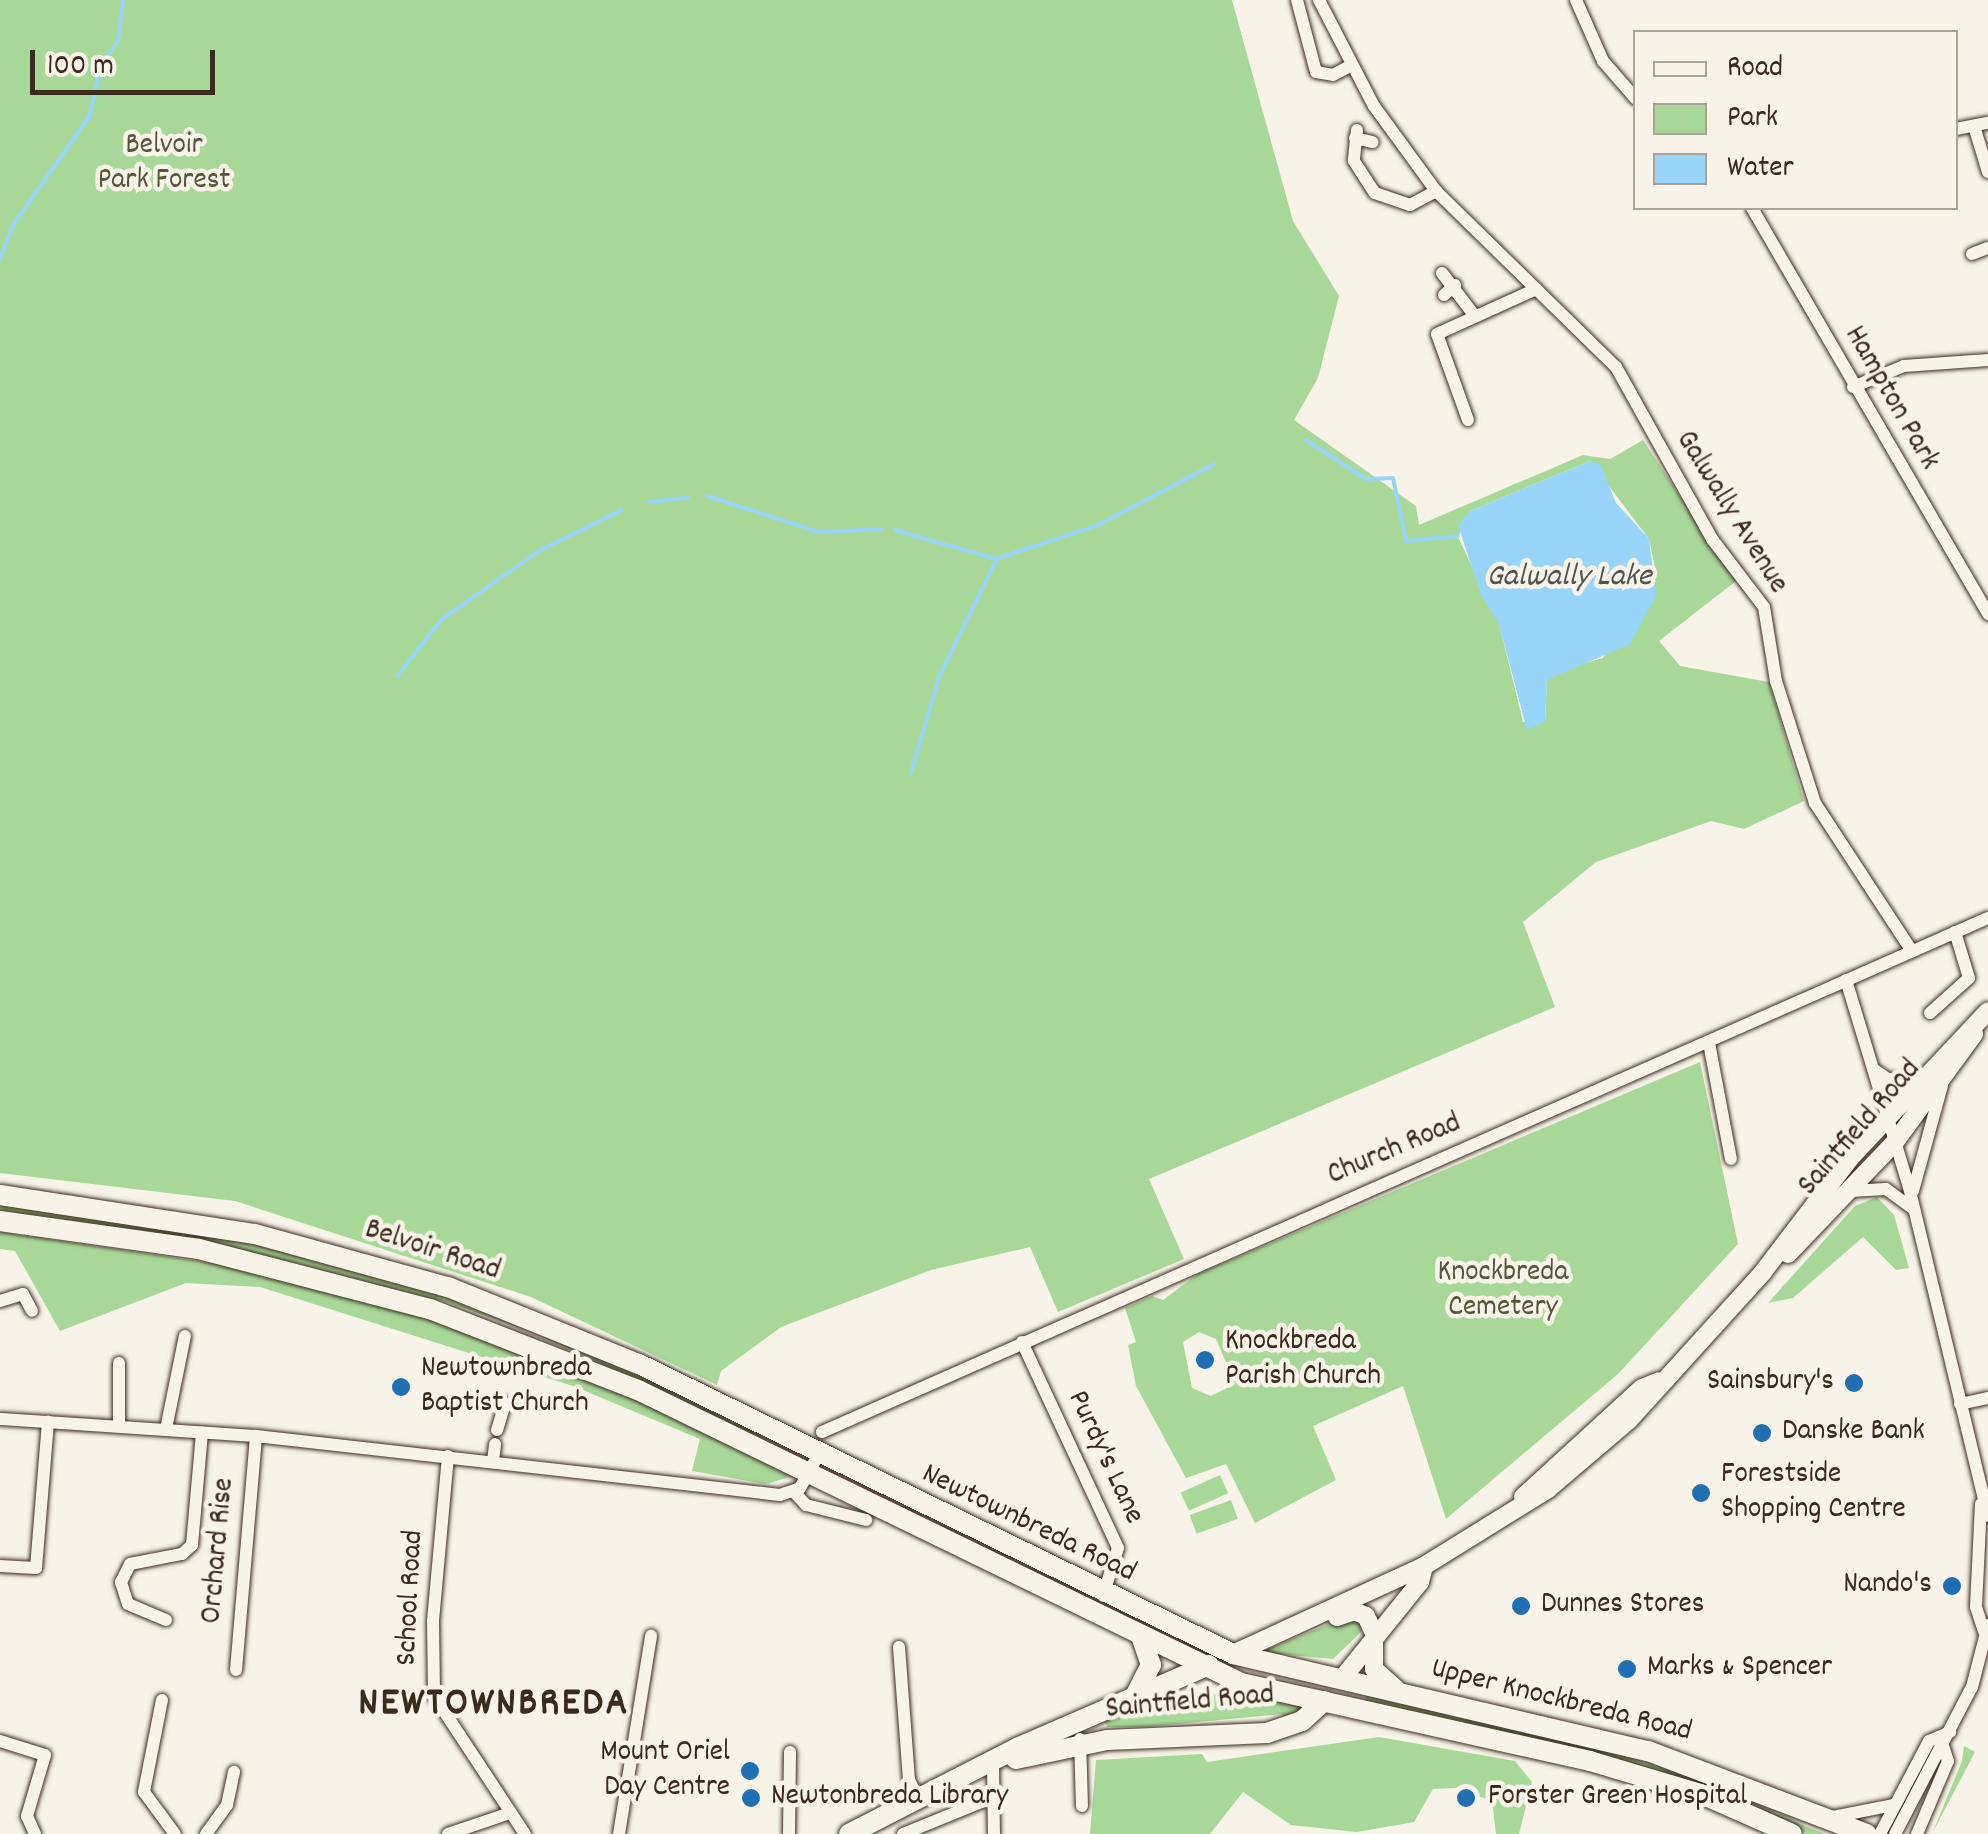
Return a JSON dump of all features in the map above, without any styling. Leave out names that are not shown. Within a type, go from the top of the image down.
[{"type":"highway","name":"Belvoir Road","points":[[0,1194],[113,1207],[311,1246],[448,1287],[569,1332],[814,1464]]},
{"type":"highway","name":"Belvoir Road","points":[[0,1220],[109,1234],[272,1265],[430,1308],[608,1376],[814,1464]]},
{"type":"highway","name":"Newtownbreda Road","points":[[814,1464],[1232,1654]]},
{"type":"highway","name":"Newtownbreda Road","points":[[814,1464],[1202,1668]]},
{"type":"highway","points":[[1134,1697],[1150,1664],[1142,1639]]},
{"type":"highway","name":"Saintfield Road","points":[[849,1834],[1074,1721],[1232,1654]]},
{"type":"highway","name":"Upper Knockbreda Road","points":[[1232,1654],[1648,1751],[1777,1797],[1834,1825],[1867,1834]]},
{"type":"highway","name":"Upper Knockbreda Road","points":[[1202,1668],[1320,1706],[1590,1761],[1704,1795],[1792,1834]]},
{"type":"highway","name":"Saintfield Road","points":[[998,1762],[1082,1744],[1267,1733],[1302,1721],[1341,1680]]},
{"type":"main road","name":"Saintfield Road","points":[[1232,1654],[1424,1566],[1520,1501],[1548,1488],[1629,1420],[1659,1380],[1895,1142],[1943,1084],[1988,1011]]},
{"type":"main road","name":"Saintfield Road","points":[[1763,1272],[1918,1080],[1988,1011]]},
{"type":"main road","points":[[1887,1116],[1908,1108],[1964,1050]]},
{"type":"main road","points":[[1809,1212],[1876,1148],[1895,1142]]},
{"type":"main road","name":"Saintfield Road","points":[[1341,1680],[1374,1633],[1420,1582],[1424,1566]]},
{"type":"main road","points":[[1289,1628],[1305,1630],[1354,1611],[1366,1616],[1374,1633],[1378,1678],[1405,1694]]},
{"type":"street","points":[[1297,0],[1316,72],[1327,76],[1350,66]]},
{"type":"street","name":"Galwally Avenue","points":[[1319,0],[1350,66],[1436,191],[1604,349],[1712,539],[1758,596],[1776,681],[1815,802],[1912,951]]},
{"type":"street","points":[[1576,0],[1604,61],[1633,95]]},
{"type":"street","points":[[1981,124],[1988,172]]},
{"type":"street","points":[[1373,142],[1356,134],[1357,170],[1374,192],[1410,205],[1436,191]]},
{"type":"street","name":"Hampton Park","points":[[1753,210],[1988,614]]},
{"type":"street","points":[[1972,254],[1988,248]]},
{"type":"street","points":[[1442,273],[1455,285],[1474,315]]},
{"type":"street","points":[[1444,295],[1455,285]]},
{"type":"street","points":[[1468,420],[1436,339],[1441,330],[1536,289]]},
{"type":"street","points":[[1854,387],[1904,366],[1988,360]]},
{"type":"street","name":"Church Road","points":[[822,1432],[1988,918]]},
{"type":"street","points":[[1930,1013],[1969,978],[1955,932]]},
{"type":"street","points":[[1846,980],[1913,1204],[1985,1510],[1976,1607],[1986,1628],[1972,1687],[1895,1834]]},
{"type":"street","points":[[1708,1042],[1731,1159]]},
{"type":"street","points":[[1873,1069],[1888,1080],[1918,1080]]},
{"type":"street","points":[[1913,1204],[1943,1084]]},
{"type":"street","points":[[1850,1191],[1886,1189],[1913,1204]]},
{"type":"street","points":[[109,1234],[113,1207]]},
{"type":"street","points":[[0,1301],[23,1294],[32,1311]]},
{"type":"street","points":[[166,1428],[185,1336]]},
{"type":"street","name":"Purdy's Lane","points":[[1022,1342],[1118,1548],[1102,1596]]},
{"type":"street","points":[[119,1364],[119,1424]]},
{"type":"street","points":[[1960,1404],[1988,1398]]},
{"type":"street","points":[[493,1462],[505,1403]]},
{"type":"street","points":[[0,1419],[256,1436],[794,1492],[806,1505],[866,1520]]},
{"type":"street","points":[[0,1566],[36,1568],[48,1421]]},
{"type":"street","points":[[166,1620],[128,1604],[121,1582],[130,1564],[182,1554],[192,1545],[202,1432]]},
{"type":"street","name":"Orchard Rise","points":[[236,1670],[256,1436]]},
{"type":"street","name":"School Road","points":[[448,1456],[432,1621],[434,1696],[525,1834]]},
{"type":"street","points":[[794,1492],[814,1464]]},
{"type":"street","points":[[619,1834],[650,1636]]},
{"type":"street","points":[[899,1647],[910,1779],[918,1801]]},
{"type":"street","points":[[162,1700],[144,1792],[175,1834]]},
{"type":"street","points":[[1074,1721],[1082,1744],[1082,1806]]},
{"type":"street","points":[[1880,1834],[1929,1741],[1946,1739]]},
{"type":"street","points":[[1917,1834],[1948,1761],[1946,1739]]},
{"type":"street","points":[[0,1741],[45,1754],[28,1808],[35,1834]]},
{"type":"street","points":[[789,1834],[790,1752]]},
{"type":"street","points":[[994,1834],[998,1762]]},
{"type":"street","points":[[206,1834],[227,1806],[234,1772]]},
{"type":"street","points":[[903,1834],[996,1796]]},
{"type":"street","points":[[1834,1825],[1892,1805]]},
{"type":"street","points":[[448,1834],[510,1813]]},
{"type":"green space","name":"Belvoir Park Forest","points":[[0,0],[1232,0],[1293,221],[1339,296],[1318,378],[1294,420],[1416,506],[1419,525],[1583,455],[1610,459],[1643,440],[1736,581],[1659,641],[1680,666],[1769,682],[1804,801],[1744,829],[1711,821],[1596,862],[1523,922],[1555,1007],[1149,1179],[1184,1259],[1058,1312],[1030,1247],[931,1270],[781,1327],[721,1371],[717,1385],[531,1297],[235,1201],[0,1173]],"holes":[[[1590,461],[1649,539],[1655,568],[1603,658],[1556,671],[1547,680],[1545,722],[1523,722],[1499,623],[1458,537],[1470,511]]]},
{"type":"green space","name":"Knockbreda Cemetery","points":[[1700,1062],[1738,1244],[1618,1374],[1446,1519],[1403,1386],[1313,1426],[1336,1480],[1255,1523],[1226,1464],[1186,1478],[1136,1386],[1128,1345],[1136,1342],[1125,1308],[1152,1296],[1163,1300],[1198,1274]],"holes":[[[1199,1332],[1216,1339],[1235,1384],[1211,1396],[1192,1388],[1183,1342]]]},
{"type":"green space","points":[[1877,1197],[1894,1215],[1909,1268],[1896,1270],[1863,1237],[1793,1298],[1768,1303],[1855,1206]]},
{"type":"green space","points":[[0,1203],[137,1219],[294,1251],[432,1290],[608,1359],[800,1455],[530,1331],[449,1303],[230,1247],[0,1213]]},
{"type":"green space","points":[[0,1232],[231,1266],[417,1314],[578,1372],[793,1476],[766,1484],[692,1471],[700,1439],[573,1386],[260,1287],[186,1283],[60,1331],[15,1251],[0,1249]]},
{"type":"green space","points":[[1220,1475],[1228,1493],[1189,1511],[1181,1492]]},
{"type":"green space","points":[[1231,1500],[1238,1519],[1196,1534],[1190,1515]]},
{"type":"green space","points":[[1346,1617],[1361,1621],[1362,1631],[1333,1659],[1261,1652]]},
{"type":"green space","points":[[1202,1694],[1232,1694],[1308,1707],[1283,1720],[1282,1714],[1108,1727],[1103,1720],[1107,1714]]},
{"type":"green space","points":[[1366,1695],[1613,1752],[1655,1765],[1825,1834],[1808,1834],[1605,1755],[1364,1703]]},
{"type":"green space","points":[[1379,1737],[1515,1761],[1532,1782],[1519,1834],[1496,1834],[1492,1801],[1455,1788],[1433,1789],[1414,1822],[1357,1832],[1291,1825],[1243,1792],[1210,1834],[1090,1834],[1096,1760],[1202,1754],[1207,1762]]},
{"type":"green space","points":[[1964,1746],[1975,1752],[1932,1834],[1962,1761]]},
{"type":"water","name":"Galwally Lake","points":[[1590,461],[1600,464],[1616,503],[1649,539],[1656,596],[1630,644],[1547,680],[1545,722],[1527,730],[1499,624],[1481,595],[1458,525],[1470,511]]},
{"type":"waterway","points":[[0,259],[13,225],[89,117],[102,63],[118,41],[123,0]]},
{"type":"waterway","points":[[1306,440],[1366,479],[1393,478],[1406,541],[1458,536]]},
{"type":"waterway","points":[[895,530],[996,559],[1098,525],[1214,464]]},
{"type":"waterway","points":[[707,496],[819,532],[882,529]]},
{"type":"waterway","points":[[649,502],[688,497]]},
{"type":"waterway","points":[[397,676],[442,619],[540,550],[622,510]]},
{"type":"waterway","points":[[911,773],[939,677],[996,560]]},
{"type":"place","name":"Knockbreda Parish Church","points":[[1205,1360]]},
{"type":"place","name":"Sainsbury's","points":[[1854,1383]]},
{"type":"place","name":"Newtownbreda Baptist Church","points":[[401,1387]]},
{"type":"place","name":"Danske Bank","points":[[1762,1433]]},
{"type":"place","name":"Forestside Shopping Centre","points":[[1701,1493]]},
{"type":"place","name":"Nando's","points":[[1952,1586]]},
{"type":"place","name":"Dunnes Stores","points":[[1521,1606]]},
{"type":"place","name":"Marks & Spencer","points":[[1627,1669]]},
{"type":"place","name":"Mount Oriel Day Centre","points":[[750,1771]]},
{"type":"place","name":"Newtonbreda Library","points":[[751,1798]]},
{"type":"place","name":"Forster Green Hospital","points":[[1466,1798]]},
{"type":"district","name":"NEWTOWNBREDA","points":[[494,1706]]}]
